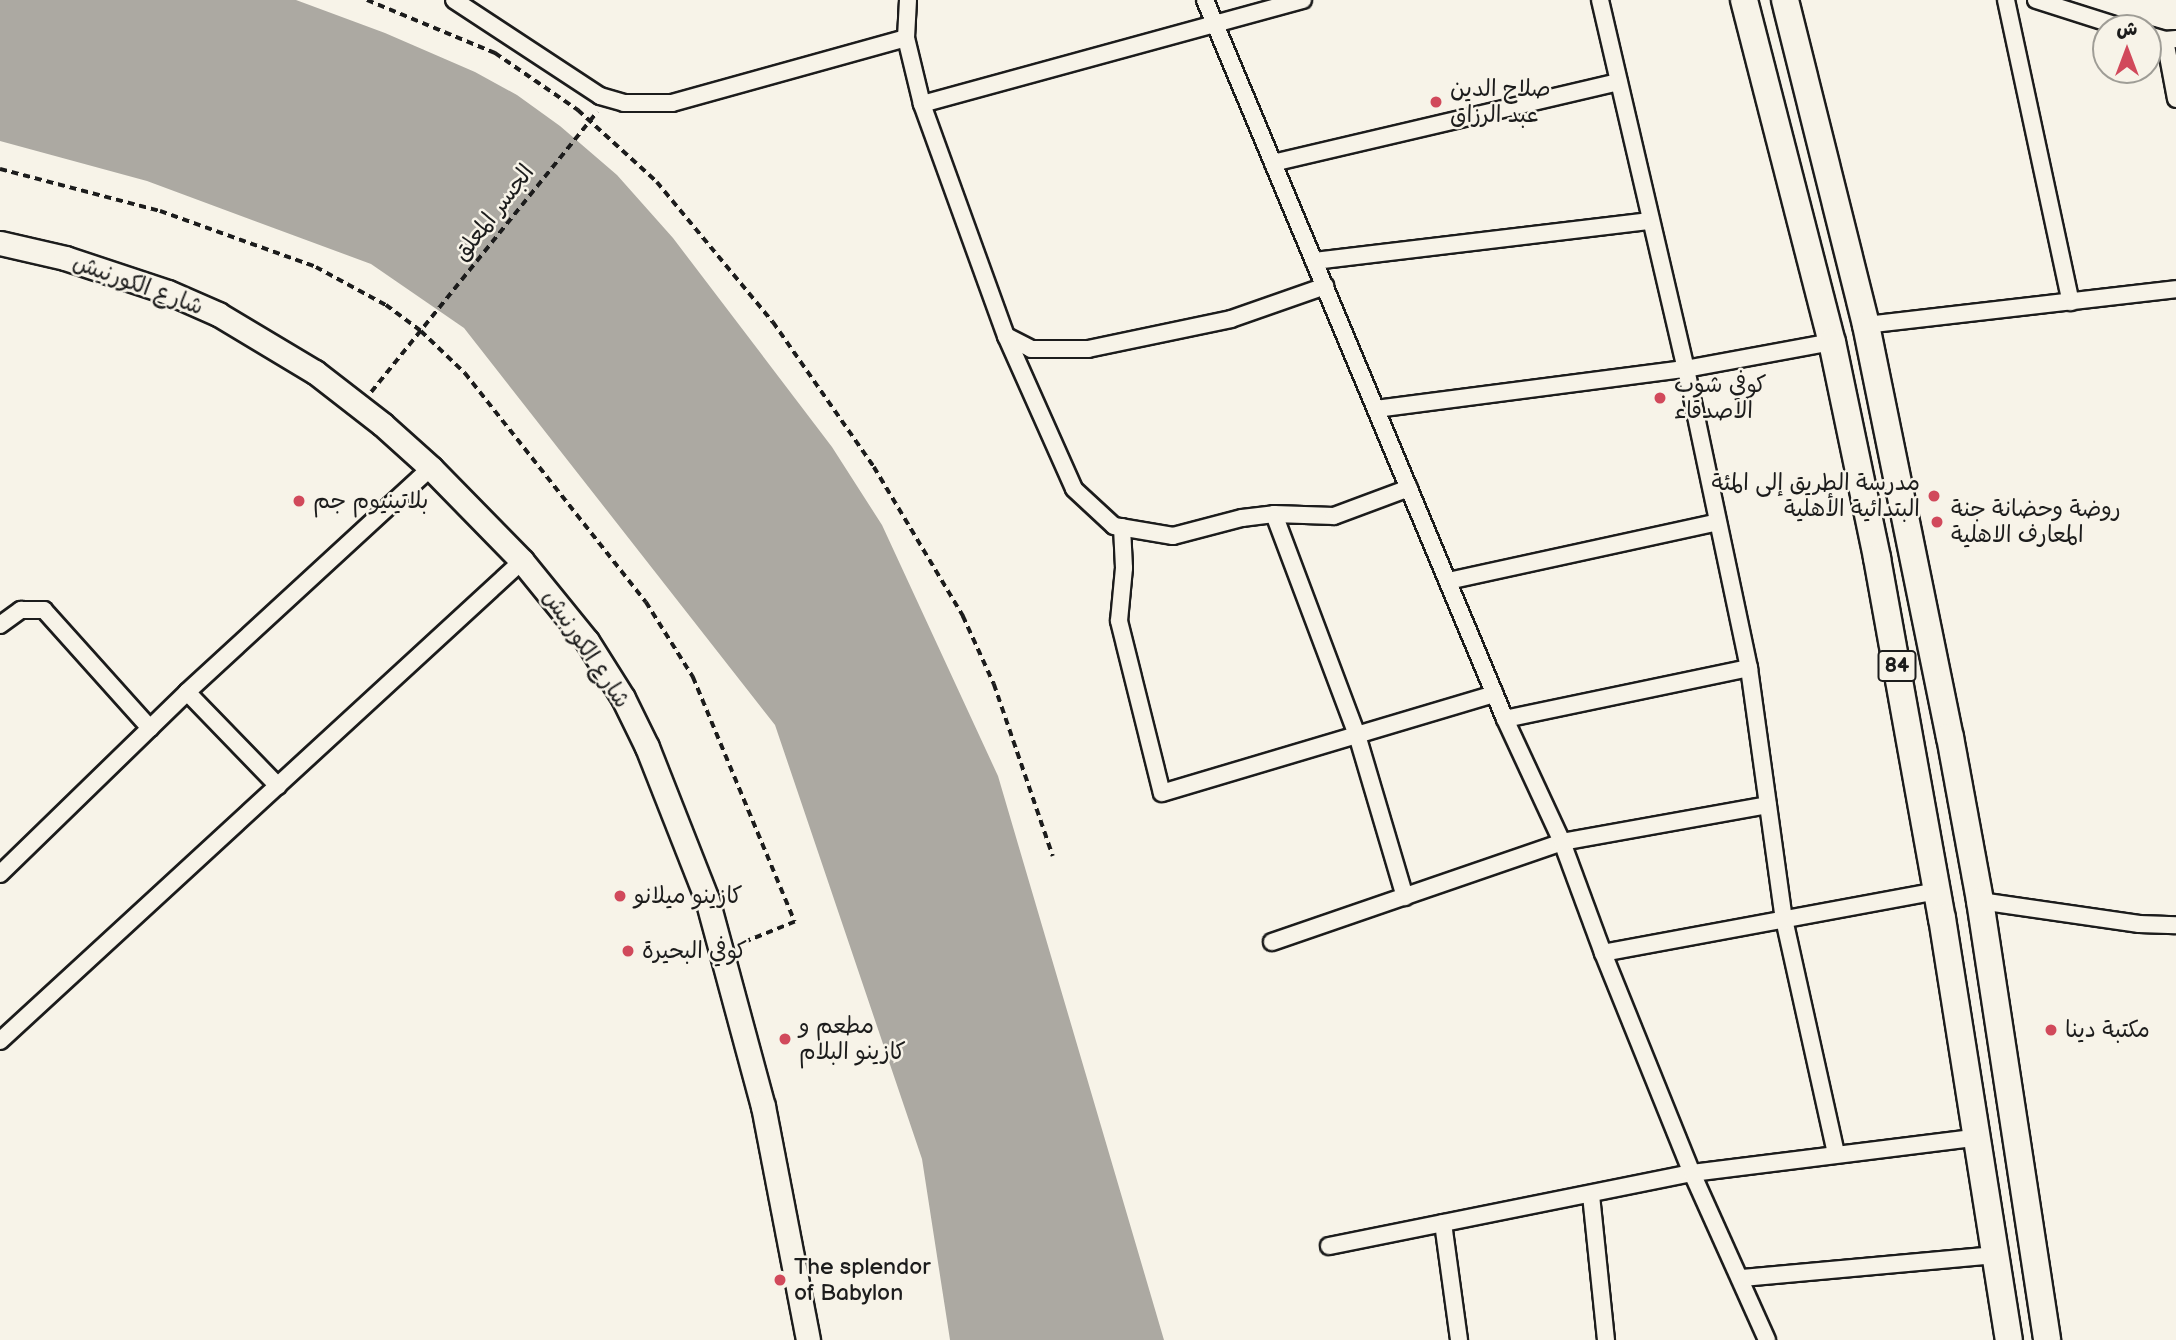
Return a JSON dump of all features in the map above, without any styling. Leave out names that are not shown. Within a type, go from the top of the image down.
[{"type":"main road","name":"84","points":[[1744,0],[1832,342],[1907,720],[1979,1137],[2009,1340]]},
{"type":"main road","name":"84","points":[[1784,0],[1866,325],[1951,744],[1980,901],[2047,1340]]},
{"type":"main road","points":[[1907,720],[1913,726],[1929,729],[1938,725],[1945,716]]},
{"type":"main road","points":[[1912,751],[1926,739],[1939,738],[1951,744]]},
{"type":"street","points":[[454,0],[607,99],[624,103],[672,103],[906,38]]},
{"type":"street","points":[[908,0],[906,38],[922,104],[1006,336],[1074,489],[1114,526],[1173,536],[1242,518],[1274,514],[1334,516],[1409,488]]},
{"type":"street","points":[[1205,0],[1505,719],[1562,842],[1603,953],[1692,1173],[1742,1278],[1767,1340]]},
{"type":"street","points":[[922,104],[1214,22],[1303,0]]},
{"type":"street","points":[[1600,0],[1686,369],[1749,668],[1784,919],[1836,1154]]},
{"type":"street","points":[[2006,0],[2071,302]]},
{"type":"street","points":[[2036,0],[2092,18]]},
{"type":"street","points":[[2170,39],[2176,99]]},
{"type":"street","points":[[1273,163],[1619,82]]},
{"type":"street","points":[[1314,261],[1651,221]]},
{"type":"street","name":"شارع الكورنيش","points":[[0,243],[117,273],[218,314],[296,359],[360,406],[430,468],[522,561],[587,641],[623,698],[689,847],[723,951],[763,1106],[808,1340]]},
{"type":"street","points":[[1006,336],[1031,349],[1088,349],[1231,319],[1325,286]]},
{"type":"street","points":[[1866,325],[2176,289]]},
{"type":"street","points":[[1376,409],[1686,369],[1832,342]]},
{"type":"street","points":[[0,874],[187,692],[430,468]]},
{"type":"street","points":[[1274,514],[1357,735],[1405,897]]},
{"type":"street","points":[[1448,581],[1718,522]]},
{"type":"street","points":[[1122,527],[1124,568],[1119,621],[1162,793],[1495,694]]},
{"type":"street","points":[[0,1041],[522,561]]},
{"type":"street","points":[[0,625],[21,610],[44,610],[150,728]]},
{"type":"street","points":[[1505,719],[1749,668]]},
{"type":"street","points":[[187,692],[278,786]]},
{"type":"street","points":[[1272,942],[1562,842],[1768,805]]},
{"type":"street","points":[[1603,953],[1937,891]]},
{"type":"street","points":[[1980,901],[2139,924],[2176,925]]},
{"type":"street","points":[[1329,1246],[1692,1173],[1979,1137]]},
{"type":"street","points":[[1591,1195],[1606,1340]]},
{"type":"street","points":[[1443,1223],[1459,1340]]},
{"type":"street","points":[[1742,1278],[1996,1255]]},
{"type":"path","points":[[367,0],[495,53],[590,120],[645,169],[681,209],[772,322],[874,467],[945,583],[979,650],[1007,719],[1053,856]]},
{"type":"path","name":"الجسر المعلق","points":[[360,406],[607,99]]},
{"type":"shaded area","points":[[0,0],[296,0],[385,33],[475,72],[517,95],[560,126],[617,175],[673,238],[832,447],[882,525],[998,776],[1164,1340],[950,1340],[922,1159],[775,725],[464,328],[371,264],[147,181],[0,141]]},
{"type":"place","name":"صلاح الدين عبد الرزاق","points":[[1436,102]]},
{"type":"place","name":"كوفي شوب الاصدقاء","points":[[1660,398]]},
{"type":"place","name":"مدرسة الطريق إلى المئة البتدائية الأهلية","points":[[1934,496]]},
{"type":"place","name":"بلاتينيوم جم","points":[[299,501]]},
{"type":"place","name":"روضة وحضانة جنة المعارف الاهلية","points":[[1937,522]]},
{"type":"place","name":"كازينو ميلانو","points":[[620,896]]},
{"type":"place","name":"كوفي البحيرة","points":[[628,951]]},
{"type":"place","name":"مكتبة دينا","points":[[2051,1030]]},
{"type":"place","name":"مطعم و كازينو البلام","points":[[785,1039]]},
{"type":"place","name":"The splendor of Babylon","points":[[780,1280]]}]
